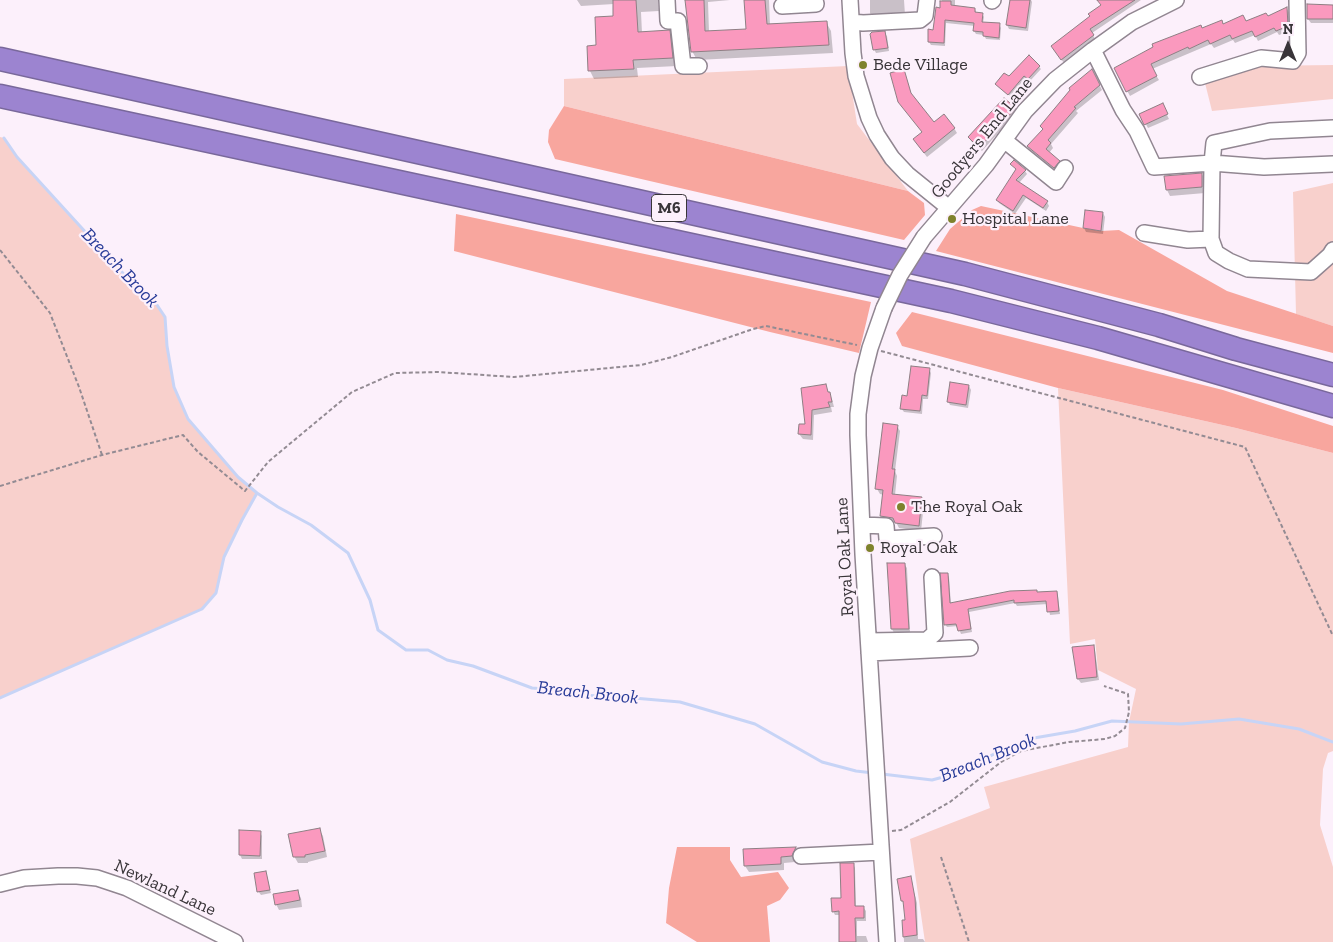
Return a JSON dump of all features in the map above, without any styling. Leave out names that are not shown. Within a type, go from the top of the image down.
[{"type":"highway","name":"M6","points":[[0,59],[965,274],[1159,325],[1333,375]]},
{"type":"highway","name":"M6","points":[[0,96],[951,301],[1098,338],[1333,406]]},
{"type":"street","points":[[667,0],[668,21],[678,21],[683,66],[699,66]]},
{"type":"street","points":[[782,6],[816,4],[815,0]]},
{"type":"street","points":[[850,0],[856,76],[869,118],[877,135],[892,158],[907,174],[949,208]]},
{"type":"street","points":[[852,22],[920,20],[925,16],[928,0]]},
{"type":"street","name":"Goodyers End Lane","points":[[870,348],[884,308],[900,275],[924,237],[986,165],[1042,92],[1069,68],[1132,22],[1176,0]]},
{"type":"street","points":[[1200,77],[1261,58],[1293,60],[1298,53],[1296,0]]},
{"type":"street","points":[[1093,50],[1123,110],[1137,131],[1154,167],[1212,163],[1264,166],[1333,164]]},
{"type":"street","points":[[1333,128],[1270,132],[1214,143],[1211,239],[1216,253],[1248,269],[1310,272],[1330,255],[1333,250]]},
{"type":"street","points":[[1004,140],[1056,182],[1065,168]]},
{"type":"street","points":[[1144,233],[1188,240],[1211,239]]},
{"type":"street","name":"Royal Oak Lane","points":[[870,348],[863,376],[858,414],[858,460],[880,833]]},
{"type":"street","points":[[862,525],[886,526],[887,539],[934,536]]},
{"type":"street","points":[[869,647],[927,640],[935,633],[932,577]]},
{"type":"street","points":[[869,647],[970,648]]},
{"type":"street","points":[[880,833],[887,942]]},
{"type":"street","points":[[801,856],[881,852]]},
{"type":"street","name":"Newland Lane","points":[[0,884],[24,878],[77,876],[97,878],[127,888],[235,942]]},
{"type":"path","points":[[0,250],[50,313],[79,387],[102,454]]},
{"type":"path","points":[[0,486],[102,454],[183,436],[198,452],[245,491],[268,462],[352,392],[396,373],[438,372],[514,376],[641,365],[672,357],[766,326],[870,348],[1245,447],[1333,636]]},
{"type":"path","points":[[880,833],[901,830],[950,802],[1001,762],[1021,751],[1115,736],[1125,728],[1129,712],[1128,694],[1104,686]]},
{"type":"path","points":[[940,858],[968,942]]},
{"type":"shaded area","points":[[1333,65],[1333,99],[1212,111],[1205,83],[1253,66]]},
{"type":"shaded area","points":[[848,66],[857,124],[908,191],[564,106],[564,79]]},
{"type":"shaded area","points":[[564,106],[908,191],[924,203],[925,215],[904,240],[555,159],[548,142],[549,130]]},
{"type":"shaded area","points":[[0,137],[4,138],[17,157],[131,282],[153,299],[165,317],[167,346],[174,387],[188,419],[238,477],[257,493],[224,557],[216,593],[202,609],[0,698]]},
{"type":"shaded area","points":[[1333,183],[1333,326],[1296,314],[1293,192]]},
{"type":"shaded area","points":[[981,206],[1083,228],[1101,231],[1119,230],[1227,291],[1333,326],[1333,353],[936,251],[950,229],[972,210]]},
{"type":"shaded area","points":[[456,214],[871,302],[859,353],[454,251]]},
{"type":"shaded area","points":[[912,312],[1223,390],[1333,426],[1333,453],[1236,428],[1058,388],[902,346],[896,333]]},
{"type":"shaded area","points":[[1058,388],[1236,428],[1333,453],[1333,751],[1328,753],[1323,769],[1320,825],[1333,867],[1333,942],[925,942],[910,839],[990,808],[984,787],[1128,747],[1129,722],[1136,689],[1098,670],[1095,639],[1070,644]]},
{"type":"shaded area","points":[[677,847],[730,847],[730,860],[741,877],[778,872],[789,888],[780,900],[767,906],[770,942],[697,942],[666,923],[669,888]]},
{"type":"building","points":[[613,0],[636,0],[638,32],[670,30],[673,58],[633,60],[634,69],[588,71],[587,46],[596,45],[595,17],[613,16]]},
{"type":"building","points":[[685,0],[704,0],[705,31],[746,29],[744,0],[765,0],[767,24],[827,21],[829,45],[691,52]]},
{"type":"building","points":[[1010,0],[1030,0],[1026,28],[1006,25]]},
{"type":"building","points":[[1097,0],[1135,0],[1090,29],[1094,35],[1061,60],[1051,46],[1090,16],[1088,14],[1101,5]]},
{"type":"building","points":[[940,1],[951,1],[951,5],[975,8],[975,12],[983,13],[982,22],[1000,23],[999,38],[983,36],[983,32],[973,31],[974,23],[945,20],[944,43],[928,42],[928,29],[933,30],[936,7],[940,8]]},
{"type":"building","points":[[1307,4],[1333,5],[1333,19],[1307,19]]},
{"type":"building","points":[[1287,7],[1288,26],[1276,31],[1274,28],[1255,37],[1252,31],[1232,39],[1230,35],[1210,44],[1208,40],[1189,49],[1188,47],[1151,64],[1157,76],[1126,92],[1114,68],[1153,47],[1152,44],[1201,25],[1202,28],[1222,20],[1223,24],[1243,15],[1246,21],[1266,13],[1268,16]]},
{"type":"building","points":[[885,31],[888,48],[873,50],[870,34],[872,32]]},
{"type":"building","points":[[1029,55],[1040,66],[1028,79],[1024,76],[1008,95],[995,84],[1004,73],[1009,76]]},
{"type":"building","points":[[904,69],[911,93],[934,122],[944,114],[955,128],[924,153],[913,139],[922,132],[898,102],[890,73]]},
{"type":"building","points":[[1092,69],[1100,85],[1074,107],[1076,108],[1048,140],[1051,143],[1046,149],[1060,161],[1054,168],[1027,146],[1043,129],[1040,126],[1070,90],[1069,88]]},
{"type":"building","points":[[1004,98],[1016,108],[979,148],[968,137]]},
{"type":"building","points":[[1163,103],[1168,114],[1144,125],[1139,114]]},
{"type":"building","points":[[1014,160],[1026,170],[1016,180],[1048,201],[1043,208],[1023,195],[1013,211],[996,200],[1016,169],[1010,164]]},
{"type":"building","points":[[1202,173],[1202,187],[1166,190],[1164,176]]},
{"type":"building","points":[[1085,210],[1103,212],[1101,231],[1083,228]]},
{"type":"building","points":[[911,366],[930,368],[927,396],[922,395],[920,411],[900,409],[902,395],[907,396]]},
{"type":"building","points":[[950,382],[969,385],[966,405],[947,402]]},
{"type":"building","points":[[826,384],[832,402],[828,402],[830,407],[812,410],[811,435],[798,434],[799,424],[805,424],[801,388]]},
{"type":"building","points":[[883,423],[898,425],[892,469],[895,469],[892,494],[922,497],[919,526],[895,523],[893,518],[880,516],[883,490],[875,489]]},
{"type":"building","points":[[887,563],[905,563],[909,629],[891,629]]},
{"type":"building","points":[[940,573],[948,573],[950,603],[1010,591],[1057,591],[1059,611],[1047,612],[1046,601],[1014,603],[1014,600],[968,609],[971,629],[958,631],[956,624],[944,625]]},
{"type":"building","points":[[1094,645],[1097,677],[1077,679],[1072,647]]},
{"type":"building","points":[[320,828],[325,851],[305,855],[305,857],[293,857],[288,834]]},
{"type":"building","points":[[239,830],[261,831],[260,856],[239,855]]},
{"type":"building","points":[[796,847],[792,856],[781,857],[781,864],[744,866],[743,849]]},
{"type":"building","points":[[840,863],[854,863],[855,906],[864,906],[864,918],[855,918],[856,942],[839,942],[839,911],[832,912],[831,898],[841,898]]},
{"type":"building","points":[[266,871],[270,890],[257,892],[254,873]]},
{"type":"building","points":[[911,876],[915,898],[917,935],[903,937],[902,920],[905,920],[903,901],[901,901],[897,879]]},
{"type":"building","points":[[298,890],[300,900],[275,905],[273,894]]},
{"type":"waterway","name":"Breach Brook","points":[[4,138],[17,157],[131,282],[153,299],[165,317],[167,346],[174,387],[188,419],[238,477],[257,493],[311,525],[348,553],[370,600],[378,630],[406,650],[428,650],[447,660],[473,666],[532,688],[558,690],[579,695],[680,702],[755,724],[822,762],[856,771],[873,773]]},
{"type":"waterway","points":[[0,698],[202,609],[216,593],[224,557],[257,493]]},
{"type":"waterway","name":"Breach Brook","points":[[882,774],[932,780],[962,772],[1001,750],[1034,738],[1075,731],[1112,721],[1181,724],[1239,719],[1299,729],[1333,742]]},
{"type":"place","name":"Bede Village","points":[[863,65]]},
{"type":"place","name":"Hospital Lane","points":[[952,219]]},
{"type":"place","name":"The Royal Oak","points":[[901,507]]},
{"type":"place","name":"Royal Oak","points":[[870,548]]}]
